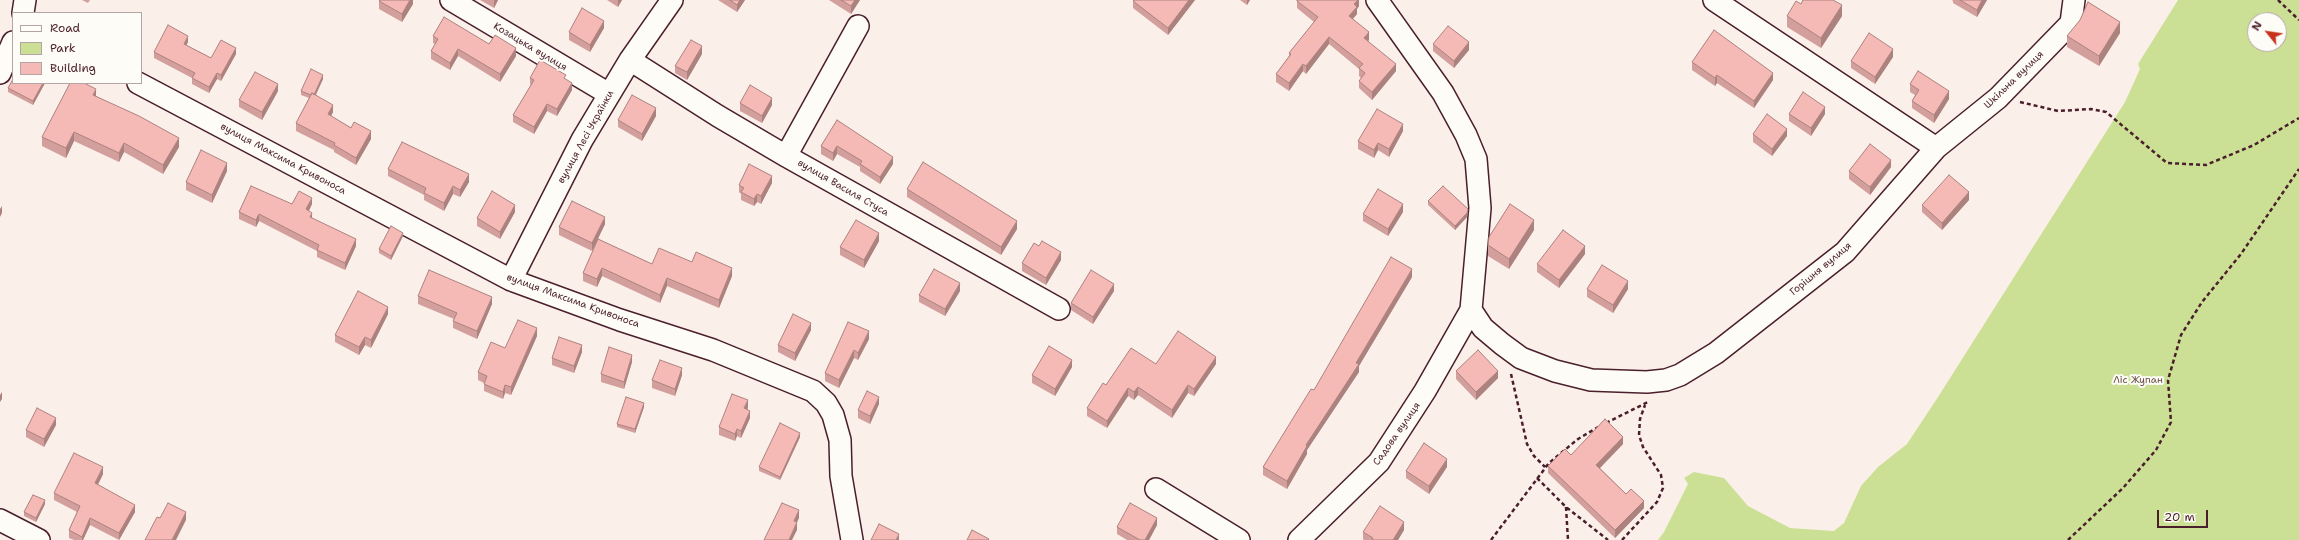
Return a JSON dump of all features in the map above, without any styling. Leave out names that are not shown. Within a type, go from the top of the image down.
[{"type":"street","points":[[23,12],[25,0]]},
{"type":"street","name":"Козацька вулиця","points":[[451,0],[609,94]]},
{"type":"street","name":"вулиця Лесі Українки","points":[[511,280],[582,140],[630,60],[672,0]]},
{"type":"street","points":[[1377,0],[1443,93],[1466,135],[1476,159],[1480,208],[1472,310]]},
{"type":"street","points":[[1714,0],[1936,148]]},
{"type":"street","name":"Шкільна вулиця","points":[[1936,148],[1998,98],[2071,24],[2074,0]]},
{"type":"street","points":[[786,156],[858,26]]},
{"type":"street","points":[[0,73],[12,44]]},
{"type":"street","name":"вулиця Василя Стуса","points":[[630,60],[718,116],[786,156],[1059,309]]},
{"type":"street","name":"вулиця Максима Кривоноса","points":[[140,84],[511,280],[620,320],[714,350],[813,391],[826,403],[833,415],[840,440],[841,476],[852,540]]},
{"type":"street","name":"Горішня вулиця","points":[[1472,310],[1483,328],[1521,358],[1555,371],[1591,380],[1646,382],[1666,380],[1680,376],[1716,353],[1845,252],[1936,148]]},
{"type":"street","name":"Садова вулиця","points":[[1299,540],[1379,462],[1425,392],[1472,310]]},
{"type":"street","points":[[1156,489],[1239,540]]},
{"type":"street","points":[[0,520],[39,540]]},
{"type":"path","points":[[2278,0],[2299,20]]},
{"type":"path","points":[[1998,98],[2058,111],[2091,109],[2106,112],[2167,163],[2206,165],[2254,145],[2299,118]]},
{"type":"path","points":[[2068,540],[2123,488],[2156,450],[2171,422],[2168,380],[2181,335],[2202,302],[2241,254],[2299,169]]},
{"type":"path","points":[[1502,344],[1527,444],[1534,456],[1545,467]]},
{"type":"path","points":[[1491,540],[1545,467],[1578,439],[1595,428],[1645,404],[1651,398],[1646,382]]},
{"type":"path","points":[[1622,540],[1657,502],[1663,488],[1661,475],[1643,447],[1639,435],[1640,419],[1645,404]]},
{"type":"path","points":[[1537,478],[1566,507],[1608,540]]},
{"type":"path","points":[[1566,507],[1568,540]]},
{"type":"green space","name":"Ліс Жупан","points":[[2178,0],[2299,0],[2299,540],[1658,540],[1664,532],[1688,484],[1684,478],[1694,472],[1724,478],[1748,506],[1790,528],[1834,531],[1844,523],[1861,486],[1878,467],[1907,444],[1938,397],[2125,102],[2140,69],[2138,64]]},
{"type":"building","points":[[410,0],[402,14],[379,1]]},
{"type":"building","points":[[730,0],[740,0],[737,5]]},
{"type":"building","points":[[841,0],[855,0],[851,6]]},
{"type":"building","points":[[1189,0],[1168,28],[1133,1]]},
{"type":"building","points":[[1297,0],[1358,0],[1354,4],[1357,7],[1349,16],[1369,32],[1364,38],[1396,64],[1372,92],[1359,81],[1365,73],[1359,68],[1363,64],[1329,37],[1306,66],[1303,64],[1289,83],[1276,74],[1291,54],[1289,53],[1318,17]]},
{"type":"building","points":[[1803,0],[1833,0],[1842,5],[1821,38],[1787,16],[1796,1],[1801,4]]},
{"type":"building","points":[[1960,0],[1982,0],[1977,10]]},
{"type":"building","points":[[2088,2],[2120,22],[2099,56],[2067,36],[2080,20]]},
{"type":"building","points":[[582,8],[604,21],[590,45],[569,32]]},
{"type":"building","points":[[444,17],[489,44],[495,35],[516,48],[500,74],[458,49],[450,63],[431,51],[438,39],[433,36]]},
{"type":"building","points":[[168,25],[188,36],[184,44],[211,58],[221,40],[236,48],[221,75],[217,73],[209,87],[192,78],[195,73],[154,52]]},
{"type":"building","points":[[1448,26],[1469,42],[1454,61],[1433,44]]},
{"type":"building","points":[[1714,30],[1773,73],[1754,101],[1717,75],[1715,78],[1692,62]]},
{"type":"building","points":[[1869,33],[1893,49],[1875,77],[1851,61]]},
{"type":"building","points":[[691,40],[702,46],[687,72],[675,66]]},
{"type":"building","points":[[540,60],[566,75],[564,78],[572,83],[557,109],[547,104],[534,127],[513,115],[534,80],[530,78]]},
{"type":"building","points":[[311,69],[323,75],[314,95],[312,93],[311,95],[301,91]]},
{"type":"building","points":[[1918,71],[1949,91],[1934,115],[1912,101],[1919,90],[1910,84]]},
{"type":"building","points":[[255,72],[278,84],[262,112],[239,100]]},
{"type":"building","points":[[12,81],[12,84],[42,84],[33,101],[8,88]]},
{"type":"building","points":[[69,84],[86,84],[96,89],[93,95],[139,116],[179,138],[163,165],[124,143],[119,153],[74,132],[66,148],[42,137]]},
{"type":"building","points":[[750,85],[772,98],[762,116],[740,103]]},
{"type":"building","points":[[1803,92],[1825,107],[1811,128],[1789,114]]},
{"type":"building","points":[[312,93],[333,105],[328,114],[351,128],[354,122],[371,131],[356,158],[334,145],[335,143],[296,123]]},
{"type":"building","points":[[632,95],[656,108],[642,134],[618,120]]},
{"type":"building","points":[[1377,109],[1403,124],[1389,149],[1378,143],[1374,150],[1358,141]]},
{"type":"building","points":[[1767,114],[1787,129],[1772,149],[1753,134]]},
{"type":"building","points":[[837,120],[893,157],[880,177],[860,164],[862,161],[837,146],[833,153],[821,146]]},
{"type":"building","points":[[402,142],[469,174],[460,190],[453,186],[444,203],[424,193],[426,188],[388,169]]},
{"type":"building","points":[[1870,144],[1891,160],[1870,187],[1849,171]]},
{"type":"building","points":[[201,150],[227,163],[212,195],[186,182]]},
{"type":"building","points":[[923,162],[1017,221],[1001,247],[907,189]]},
{"type":"building","points":[[749,164],[772,176],[761,196],[757,194],[754,199],[741,192],[744,188],[739,185]]},
{"type":"building","points":[[1949,175],[1969,192],[1942,223],[1922,205]]},
{"type":"building","points":[[251,186],[292,204],[299,191],[312,198],[306,209],[312,213],[310,217],[356,239],[345,263],[317,250],[319,245],[259,214],[256,220],[239,212]]},
{"type":"building","points":[[1443,186],[1468,209],[1467,213],[1455,226],[1428,201]]},
{"type":"building","points":[[1378,189],[1403,204],[1388,229],[1363,214]]},
{"type":"building","points":[[492,191],[515,205],[500,232],[477,218]]},
{"type":"building","points":[[572,201],[605,217],[592,243],[559,227]]},
{"type":"building","points":[[1510,204],[1534,220],[1509,259],[1488,245],[1489,237]]},
{"type":"building","points":[[856,220],[879,233],[864,260],[840,247]]},
{"type":"building","points":[[391,226],[403,233],[391,256],[379,249]]},
{"type":"building","points":[[1563,230],[1585,246],[1559,280],[1537,264]]},
{"type":"building","points":[[598,239],[652,264],[659,248],[692,262],[696,252],[732,268],[719,300],[667,278],[660,295],[602,268],[597,279],[583,273]]},
{"type":"building","points":[[1042,241],[1061,252],[1046,278],[1022,263],[1034,243],[1039,246]]},
{"type":"building","points":[[1391,257],[1412,269],[1356,363],[1359,364],[1306,445],[1307,446],[1287,481],[1263,467],[1311,389],[1314,390]]},
{"type":"building","points":[[1602,265],[1628,281],[1613,305],[1587,289]]},
{"type":"building","points":[[934,269],[960,283],[945,309],[919,295]]},
{"type":"building","points":[[429,270],[492,297],[477,331],[453,321],[457,313],[418,296]]},
{"type":"building","points":[[1091,270],[1114,284],[1093,317],[1071,303]]},
{"type":"building","points":[[358,291],[388,307],[371,340],[365,337],[359,347],[335,335]]},
{"type":"building","points":[[793,314],[811,323],[795,353],[778,345]]},
{"type":"building","points":[[518,320],[537,328],[511,387],[505,385],[503,392],[484,384],[487,376],[478,372],[491,342],[505,348]]},
{"type":"building","points":[[848,322],[869,331],[858,353],[854,350],[839,380],[825,373]]},
{"type":"building","points":[[1178,331],[1216,357],[1194,389],[1188,385],[1172,410],[1138,387],[1134,392],[1128,388],[1107,421],[1087,408],[1103,383],[1106,385],[1131,348],[1156,364]]},
{"type":"building","points":[[559,337],[582,345],[574,366],[552,358]]},
{"type":"building","points":[[1049,346],[1072,360],[1055,389],[1032,375]]},
{"type":"building","points":[[609,347],[632,355],[624,382],[601,374]]},
{"type":"building","points":[[1478,350],[1498,371],[1476,392],[1456,371]]},
{"type":"building","points":[[660,360],[682,368],[675,389],[652,380]]},
{"type":"building","points":[[867,391],[879,397],[870,416],[858,410]]},
{"type":"building","points":[[732,394],[748,400],[744,408],[750,411],[741,431],[737,429],[735,434],[719,427]]},
{"type":"building","points":[[626,397],[644,403],[635,429],[617,424]]},
{"type":"building","points":[[37,408],[56,418],[44,439],[26,430]]},
{"type":"building","points":[[1605,419],[1623,437],[1596,465],[1626,494],[1631,489],[1644,501],[1615,530],[1548,466],[1565,449],[1571,455]]},
{"type":"building","points":[[780,423],[800,433],[780,477],[759,467]]},
{"type":"building","points":[[1424,443],[1447,459],[1429,486],[1406,471]]},
{"type":"building","points":[[74,453],[103,467],[95,483],[135,505],[119,533],[90,518],[82,537],[69,530],[80,506],[54,493]]},
{"type":"building","points":[[33,495],[45,500],[36,518],[24,512]]},
{"type":"building","points":[[168,503],[186,512],[172,540],[145,540],[157,517],[160,518]]},
{"type":"building","points":[[782,503],[799,510],[794,521],[797,522],[789,540],[764,540]]},
{"type":"building","points":[[1130,503],[1157,518],[1145,540],[1140,540],[1117,527]]},
{"type":"building","points":[[1380,506],[1404,522],[1393,540],[1372,540],[1373,538],[1363,532]]},
{"type":"building","points":[[879,524],[899,534],[896,540],[871,540]]},
{"type":"building","points":[[972,530],[989,539],[967,540]]}]
